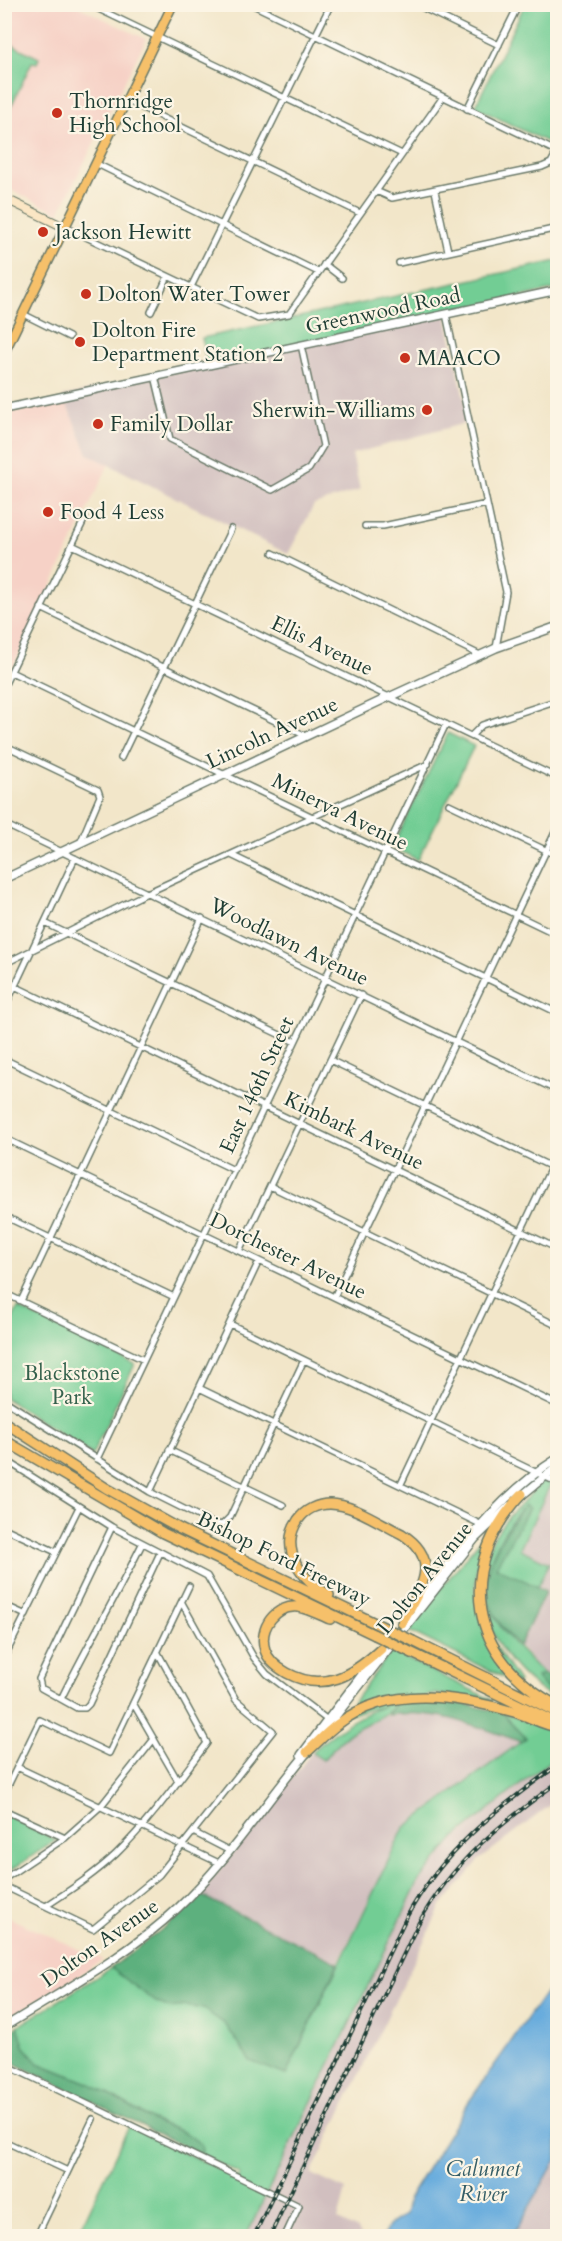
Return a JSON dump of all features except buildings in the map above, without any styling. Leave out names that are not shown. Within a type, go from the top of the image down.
[{"type":"highway","name":"Bishop Ford Freeway","points":[[4,1422],[106,1488],[180,1529],[558,1713]]},
{"type":"highway","name":"Bishop Ford Freeway","points":[[4,1440],[163,1533],[558,1725]]},
{"type":"highway","points":[[522,1494],[509,1508],[488,1543],[480,1568],[479,1598],[488,1633],[503,1660],[527,1685],[558,1706]]},
{"type":"highway","points":[[372,1622],[316,1587],[297,1566],[292,1555],[291,1534],[307,1511],[320,1505],[344,1506],[402,1534],[418,1547],[425,1564],[424,1581],[402,1623]]},
{"type":"highway","points":[[371,1633],[351,1628],[300,1607],[279,1611],[269,1619],[263,1640],[269,1659],[282,1670],[310,1683],[347,1677],[359,1670],[381,1649]]},
{"type":"highway","points":[[308,1752],[339,1724],[353,1715],[399,1698],[423,1696],[464,1701],[558,1725]]},
{"type":"main road","points":[[4,353],[173,4]]},
{"type":"main road","points":[[4,198],[64,227]]},
{"type":"street","points":[[87,4],[402,154]]},
{"type":"street","points":[[250,4],[557,152],[551,163],[542,167],[392,198],[376,191]]},
{"type":"street","points":[[190,287],[331,4]]},
{"type":"street","points":[[415,4],[499,45]]},
{"type":"street","points":[[467,109],[519,4]]},
{"type":"street","points":[[64,227],[258,319],[289,314],[443,97]]},
{"type":"street","points":[[126,100],[360,213]]},
{"type":"street","points":[[96,163],[318,272]]},
{"type":"street","points":[[435,190],[448,251]]},
{"type":"street","points":[[399,262],[558,228]]},
{"type":"street","points":[[324,264],[342,278]]},
{"type":"street","points":[[151,312],[168,276]]},
{"type":"street","name":"Greenwood Road","points":[[4,409],[558,290]]},
{"type":"street","points":[[23,314],[69,337]]},
{"type":"street","points":[[446,314],[506,592],[496,648]]},
{"type":"street","points":[[156,376],[170,439],[272,489],[309,469],[323,446],[301,345]]},
{"type":"street","points":[[365,526],[383,526],[487,504]]},
{"type":"street","points":[[4,686],[85,518]]},
{"type":"street","points":[[121,758],[136,731],[231,529]]},
{"type":"street","name":"Ellis Avenue","points":[[72,544],[558,778]]},
{"type":"street","points":[[273,553],[480,655]]},
{"type":"street","points":[[41,608],[304,735]]},
{"type":"street","name":"Lincoln Avenue","points":[[4,879],[389,696],[496,648],[558,626]]},
{"type":"street","name":"Minerva Avenue","points":[[11,672],[558,935]]},
{"type":"street","points":[[471,736],[482,725],[558,700]]},
{"type":"street","name":"East 146th Street","points":[[97,1459],[446,724]]},
{"type":"street","points":[[4,745],[96,788],[100,796],[81,841]]},
{"type":"street","points":[[4,964],[147,892],[428,764]]},
{"type":"street","points":[[449,804],[558,856]]},
{"type":"street","name":"Woodlawn Avenue","points":[[4,824],[558,1091]]},
{"type":"street","points":[[334,1297],[558,826]]},
{"type":"street","points":[[231,855],[558,1013]]},
{"type":"street","points":[[4,1010],[75,858]]},
{"type":"street","points":[[21,1301],[202,918]]},
{"type":"street","points":[[45,922],[295,1042]]},
{"type":"street","name":"Kimbark Avenue","points":[[4,981],[265,1105],[558,1249]]},
{"type":"street","points":[[238,1251],[361,995]]},
{"type":"street","points":[[4,1059],[234,1170]]},
{"type":"street","points":[[330,1060],[558,1170]]},
{"type":"street","name":"Dorchester Avenue","points":[[4,1137],[558,1405]]},
{"type":"street","points":[[401,1484],[558,1153]]},
{"type":"street","points":[[270,1186],[558,1326]]},
{"type":"street","points":[[4,1216],[174,1297]]},
{"type":"street","points":[[150,1492],[259,1261]]},
{"type":"street","points":[[4,1293],[144,1360]]},
{"type":"street","points":[[230,1324],[558,1483]]},
{"type":"street","points":[[4,1400],[150,1492],[212,1523],[222,1525],[230,1517],[304,1360]]},
{"type":"street","points":[[200,1388],[480,1524]]},
{"type":"street","points":[[169,1450],[283,1505]]},
{"type":"street","points":[[541,1475],[558,1458]]},
{"type":"street","points":[[4,1459],[112,1527],[207,1576],[254,1658],[267,1674],[329,1721]]},
{"type":"street","points":[[541,1475],[558,1466]]},
{"type":"street","name":"Dolton Avenue","points":[[4,2027],[144,1938],[180,1907],[219,1863],[475,1539],[541,1475]]},
{"type":"street","name":"Dolton Avenue","points":[[295,1765],[308,1752],[381,1649],[480,1524],[507,1497],[541,1475]]},
{"type":"street","points":[[4,1658],[79,1507]]},
{"type":"street","points":[[112,1527],[38,1685],[77,1708],[85,1708],[112,1659],[160,1553]]},
{"type":"street","points":[[4,1528],[56,1552]]},
{"type":"street","points":[[61,1699],[97,1627],[110,1611],[142,1544]]},
{"type":"street","points":[[4,1794],[40,1720],[109,1753],[189,1586]]},
{"type":"street","points":[[4,1887],[93,1929],[159,1875],[195,1833],[273,1731],[236,1700],[182,1603]]},
{"type":"street","points":[[4,1605],[26,1615]]},
{"type":"street","points":[[46,1906],[86,1880],[116,1854],[142,1826],[207,1743],[158,1653]]},
{"type":"street","points":[[134,1703],[178,1781]]},
{"type":"street","points":[[4,1879],[65,1839],[101,1806],[154,1739]]},
{"type":"street","points":[[17,1767],[219,1863]]},
{"type":"street","points":[[4,1810],[65,1839]]},
{"type":"street","points":[[195,1833],[228,1850]]},
{"type":"street","points":[[4,2064],[299,2205],[285,2236]]},
{"type":"street","points":[[37,2236],[93,2119]]},
{"type":"street","points":[[5,2142],[68,2171]]},
{"type":"shaded area","name":"Thornridge High School","points":[[4,5],[75,5],[146,39],[59,213],[5,187]]},
{"type":"shaded area","points":[[446,314],[469,422],[352,454],[360,490],[314,505],[288,554],[88,454],[63,396]]},
{"type":"shaded area","points":[[65,401],[88,454],[109,464],[5,684],[5,414]]},
{"type":"shaded area","points":[[557,1471],[557,1677],[543,1674],[519,1646],[545,1592],[537,1587],[549,1563],[520,1549]]},
{"type":"shaded area","points":[[410,1711],[465,1721],[521,1742],[404,1828],[338,1963],[200,1895],[313,1751],[329,1750],[355,1729],[383,1715]]},
{"type":"shaded area","points":[[557,1755],[557,1800],[480,1859],[441,1906],[311,2174],[346,2190],[338,2220],[358,2230],[361,2236],[246,2236],[419,1881],[454,1838]]},
{"type":"shaded area","points":[[5,1916],[103,1960],[5,2021]]},
{"type":"shaded area","points":[[557,2158],[557,2236],[510,2236],[524,2218]]},
{"type":"green space","points":[[525,4],[557,5],[557,147],[475,107]]},
{"type":"green space","points":[[5,41],[39,58],[37,63],[32,62],[5,119]]},
{"type":"green space","points":[[557,261],[557,289],[207,365],[202,338]]},
{"type":"green space","points":[[448,733],[474,746],[418,860],[392,847]]},
{"type":"green space","name":"Blackstone Park","points":[[18,1308],[135,1364],[92,1455],[5,1398],[4,1336]]},
{"type":"green space","points":[[546,1481],[551,1483],[520,1549],[549,1563],[537,1587],[496,1568],[525,1505],[498,1543],[488,1573],[486,1588],[489,1603],[500,1626],[543,1674],[537,1677],[557,1701],[520,1672],[505,1654],[493,1634],[485,1613],[482,1591],[484,1567],[496,1534],[540,1483]]},
{"type":"green space","points":[[524,1505],[529,1508],[496,1567],[546,1591],[519,1646],[502,1627],[492,1609],[487,1592],[487,1576],[500,1542]]},
{"type":"green space","points":[[493,1524],[478,1562],[476,1597],[485,1626],[519,1682],[517,1684],[407,1630]]},
{"type":"green space","points":[[391,1651],[494,1701],[436,1694],[344,1715]]},
{"type":"green space","points":[[543,1674],[557,1677],[557,1701],[537,1678]]},
{"type":"green space","points":[[427,1700],[464,1704],[501,1712],[526,1738],[521,1742],[438,1716],[404,1713],[387,1715],[397,1702]]},
{"type":"green space","points":[[397,1702],[384,1714],[348,1735],[323,1760],[314,1754],[313,1751],[342,1727],[373,1710]]},
{"type":"green space","points":[[501,1712],[557,1733],[557,1755],[454,1838],[419,1881],[246,2236],[77,2236],[129,2126],[238,2178],[240,2174],[199,2154],[202,2152],[183,2132],[154,2121],[91,2084],[38,2063],[24,2046],[18,2026],[111,1968],[170,2008],[186,2006],[204,2009],[226,2025],[238,2043],[286,2075],[404,1828],[526,1738]]},
{"type":"green space","points":[[4,1813],[56,1840],[5,1874],[4,1874]]},
{"type":"green space","points":[[200,1895],[338,1963],[286,2075],[250,2061],[226,2025],[204,2009],[186,2006],[170,2008],[156,2002],[111,1968],[178,1917]]},
{"type":"green space","points":[[18,2026],[24,2046],[38,2063],[91,2084],[154,2121],[183,2132],[201,2144],[202,2152],[199,2154],[5,2059],[5,2035]]},
{"type":"water","name":"Calumet River","points":[[557,1981],[557,2158],[518,2227],[510,2236],[383,2236],[388,2226],[405,2214],[409,2198],[468,2103],[552,1983]]},
{"type":"railway","points":[[254,2236],[405,1920],[419,1896],[453,1853],[492,1815],[558,1765]]},
{"type":"railway","points":[[270,2236],[418,1924],[432,1901],[479,1845],[516,1813],[558,1782]]},
{"type":"place","name":"Thornridge High School","points":[[57,113]]},
{"type":"place","name":"Jackson Hewitt","points":[[43,232]]},
{"type":"place","name":"Dolton Water Tower","points":[[86,294]]},
{"type":"place","name":"Dolton Fire Department Station 2","points":[[80,342]]},
{"type":"place","name":"MAACO","points":[[405,358]]},
{"type":"place","name":"Sherwin-Williams","points":[[427,410]]},
{"type":"place","name":"Family Dollar","points":[[98,424]]},
{"type":"place","name":"Food 4 Less","points":[[48,512]]}]
